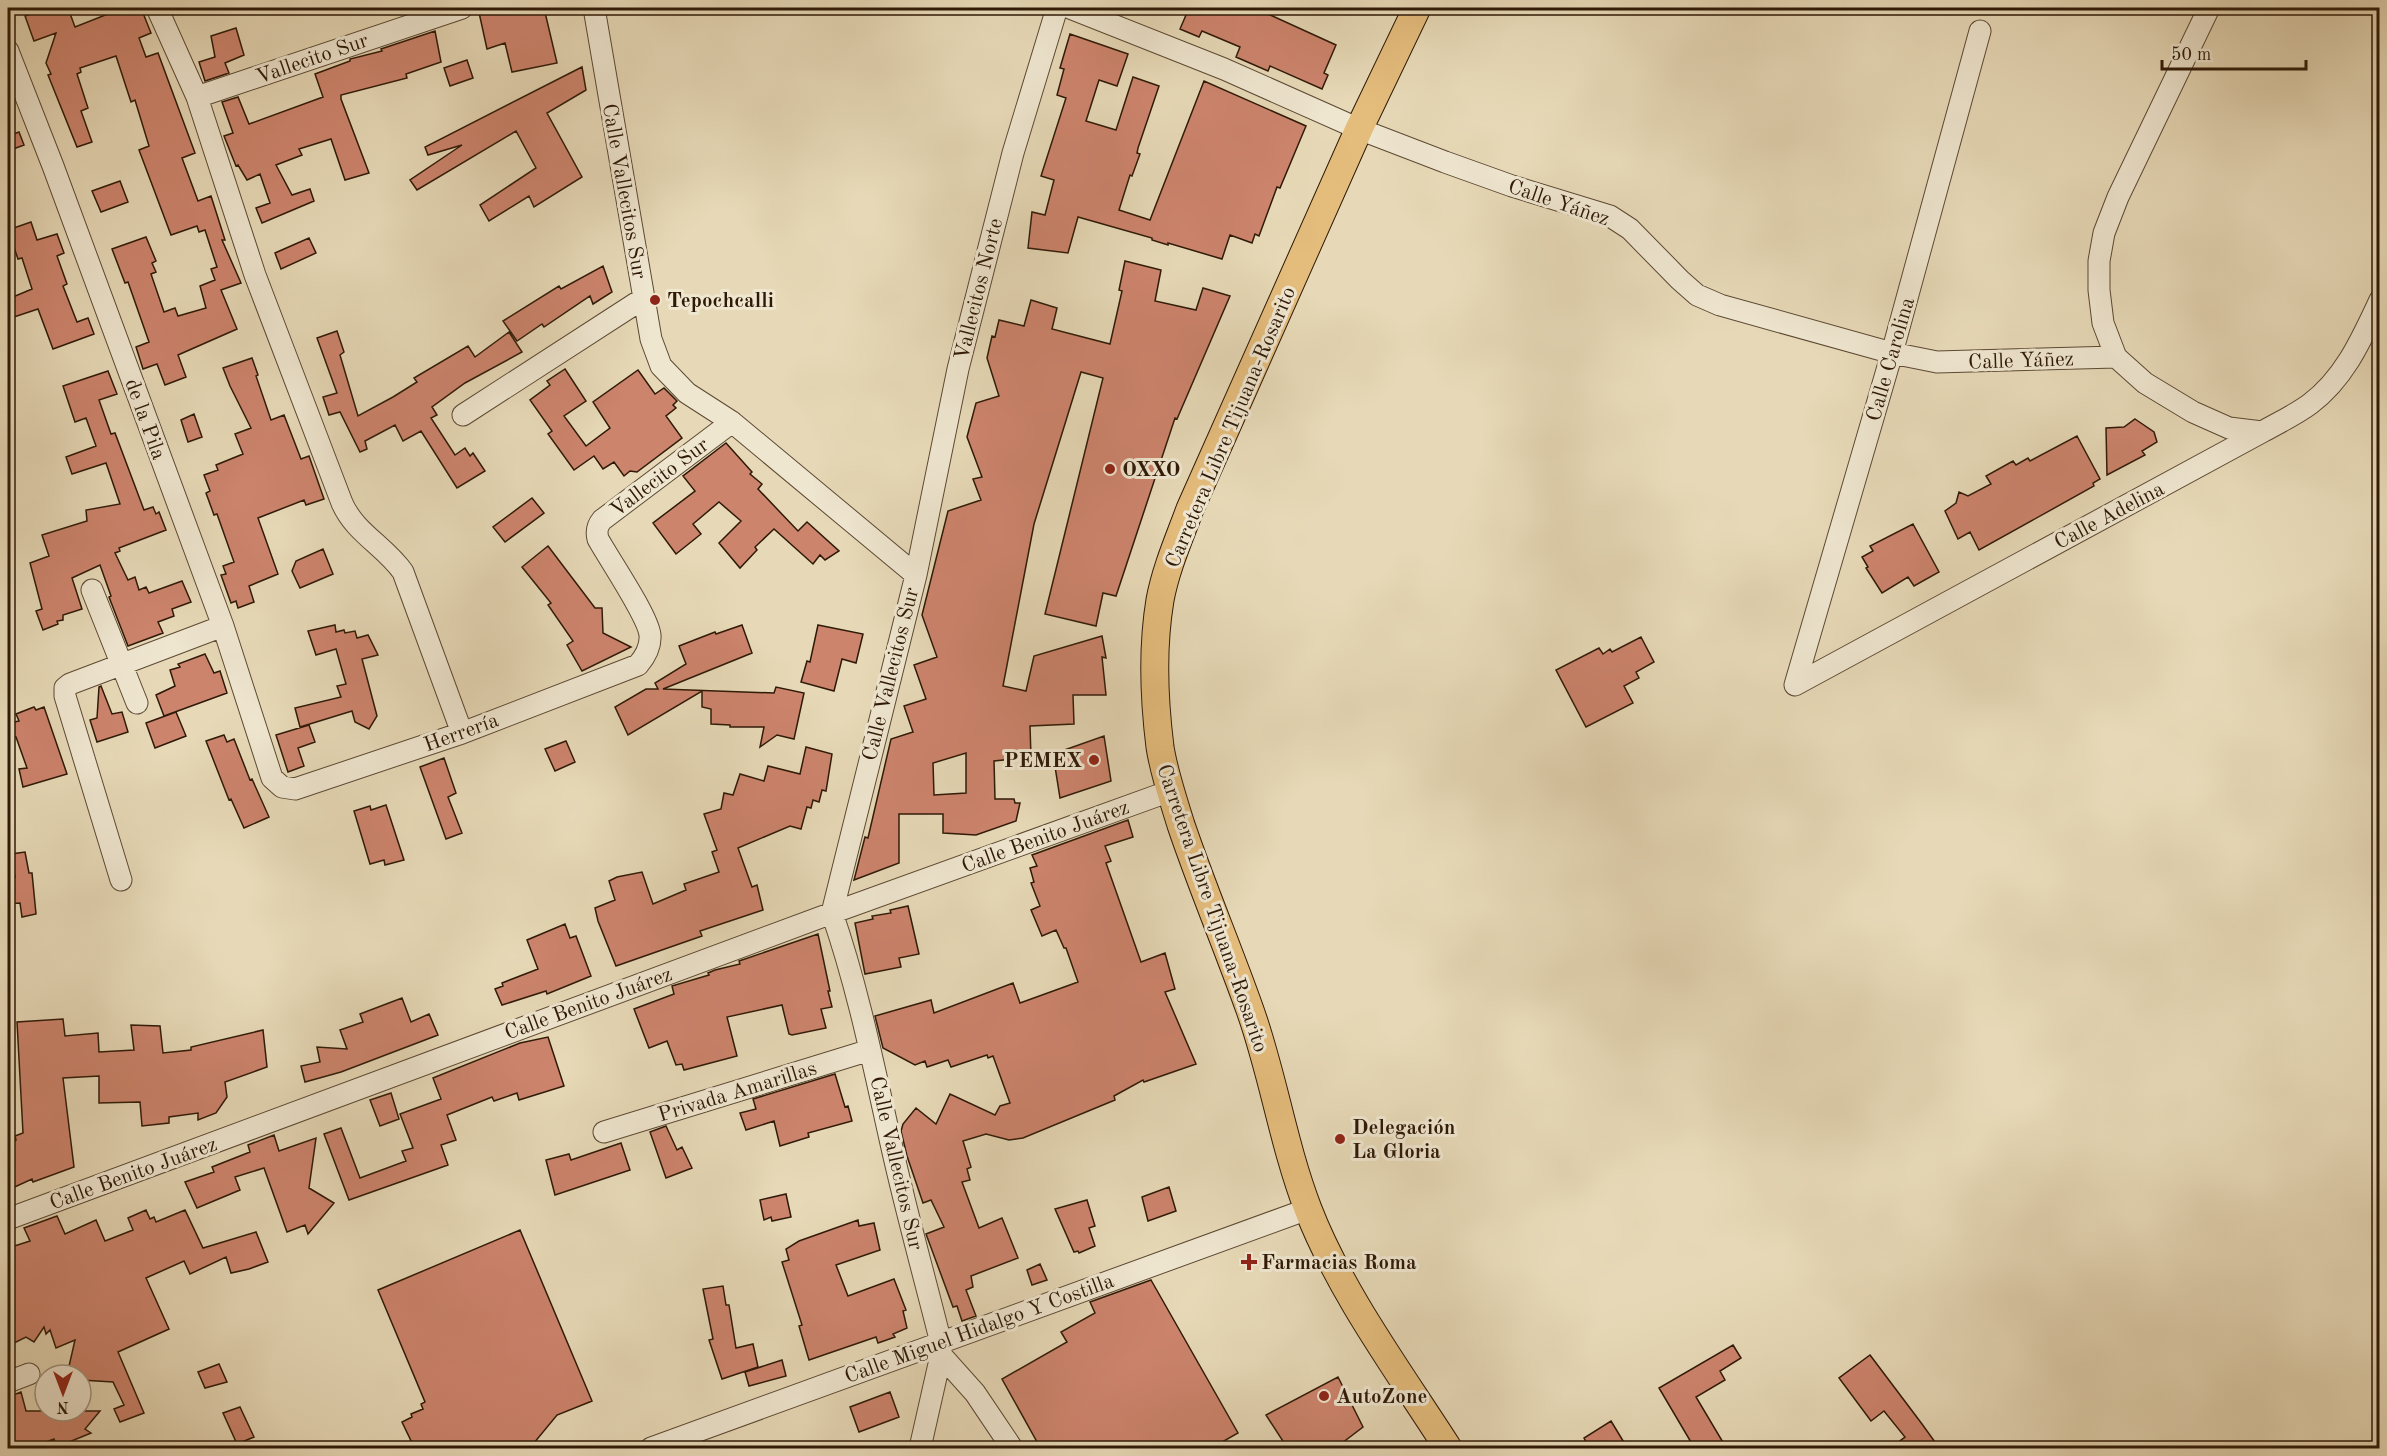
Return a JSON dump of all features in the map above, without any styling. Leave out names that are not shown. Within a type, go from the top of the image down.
[{"type":"main road","name":"Carretera Libre Tijuana-Rosarito","points":[[1417,8],[1359,129],[1190,509],[1168,566],[1160,600],[1156,636],[1155,688],[1160,748],[1170,791],[1251,1012],[1308,1209],[1341,1276],[1390,1359],[1448,1449]]},
{"type":"street","points":[[157,8],[197,97],[255,275],[342,503],[357,528],[395,560],[404,572],[462,733]]},
{"type":"street","name":"Vallecito Sur","points":[[197,97],[462,8]]},
{"type":"street","name":"Calle Vallecitos Sur","points":[[594,8],[651,339],[661,366],[687,393],[732,422],[916,575],[832,913],[845,952],[870,1050],[941,1349]]},
{"type":"street","name":"Vallecitos Norte","points":[[916,575],[958,369],[1013,153],[1057,8]]},
{"type":"street","name":"Calle Yáñez","points":[[1070,8],[1224,69],[1359,129],[1512,186],[1610,216],[1630,229],[1697,295],[1720,305],[1892,353],[1937,362],[2116,357]]},
{"type":"street","points":[[2209,8],[2118,197],[2104,232],[2099,261],[2099,290],[2103,323],[2116,357],[2145,383],[2193,412],[2229,428],[2262,432]]},
{"type":"street","name":"Calle Carolina","points":[[1796,685],[1892,353],[1980,31]]},
{"type":"street","name":"de la Pila","points":[[8,51],[53,166],[223,626],[272,778],[282,787]]},
{"type":"street","points":[[463,415],[644,298]]},
{"type":"street","name":"Calle Adelina","points":[[1796,685],[2262,432],[2311,403],[2335,381],[2357,350],[2379,300]]},
{"type":"street","name":"Vallecito Sur","points":[[638,665],[645,657],[650,645],[648,626],[598,539],[598,525],[732,422]]},
{"type":"street","points":[[92,590],[137,703]]},
{"type":"street","points":[[121,880],[64,696],[65,688],[70,684],[223,626]]},
{"type":"street","name":"Herrería","points":[[282,787],[295,789],[462,733],[638,665]]},
{"type":"street","name":"Calle Benito Juárez","points":[[8,1219],[832,913],[1170,791]]},
{"type":"street","name":"Privada Amarillas","points":[[604,1132],[870,1050]]},
{"type":"street","name":"Calle Miguel Hidalgo Y Costilla","points":[[651,1449],[941,1349],[1308,1209]]},
{"type":"street","points":[[920,1449],[941,1349]]},
{"type":"street","points":[[941,1349],[975,1393],[1012,1449]]},
{"type":"street","points":[[8,1382],[29,1374]]},
{"type":"building","points":[[48,8],[68,8],[75,27],[123,8],[141,8],[151,33],[139,38],[146,57],[158,53],[195,153],[182,158],[198,201],[211,196],[225,240],[222,240],[241,283],[221,290],[237,329],[178,355],[186,377],[165,385],[157,364],[143,369],[136,347],[149,342],[128,282],[125,283],[112,249],[146,237],[156,261],[152,263],[156,272],[151,274],[164,312],[175,308],[178,316],[206,308],[200,286],[215,280],[211,269],[217,267],[205,230],[199,232],[197,226],[171,235],[139,150],[149,146],[135,100],[131,102],[116,56],[80,68],[81,72],[77,74],[88,108],[81,111],[92,142],[77,147],[48,75],[51,74],[46,63],[56,33],[34,41],[25,16]]},
{"type":"building","points":[[478,8],[516,8],[518,14],[544,8],[557,63],[512,72],[505,43],[487,49]]},
{"type":"building","points":[[1189,8],[1239,8],[1254,14],[1257,9],[1336,45],[1324,73],[1328,75],[1322,89],[1270,66],[1268,71],[1236,57],[1240,47],[1202,31],[1199,37],[1180,29]]},
{"type":"building","points":[[236,28],[244,55],[225,63],[229,73],[205,81],[199,62],[215,57],[211,36]]},
{"type":"building","points":[[435,31],[441,62],[406,74],[407,78],[341,95],[369,173],[345,180],[331,139],[299,149],[302,155],[276,165],[292,195],[310,189],[314,201],[262,223],[256,208],[270,203],[260,174],[247,180],[238,165],[236,166],[224,136],[233,133],[222,102],[238,97],[249,124],[323,97],[315,74],[350,61],[350,59],[382,51],[381,49]]},
{"type":"building","points":[[1070,34],[1128,54],[1117,86],[1099,80],[1086,121],[1116,130],[1133,77],[1159,86],[1138,148],[1137,153],[1140,154],[1132,176],[1130,175],[1119,210],[1150,220],[1204,81],[1306,126],[1280,188],[1277,187],[1259,236],[1255,234],[1252,243],[1230,235],[1222,259],[1078,217],[1068,253],[1028,248],[1032,212],[1045,215],[1054,180],[1041,176],[1066,98],[1057,95],[1064,69],[1060,68]]},
{"type":"building","points":[[467,60],[473,78],[450,86],[444,68]]},
{"type":"building","points":[[582,67],[586,90],[547,113],[582,177],[534,207],[529,196],[489,221],[480,205],[536,168],[516,131],[417,190],[410,180],[462,145],[428,155],[425,147]]},
{"type":"building","points":[[19,132],[24,145],[8,151],[8,136]]},
{"type":"building","points":[[120,181],[128,202],[101,212],[92,191]]},
{"type":"building","points":[[31,222],[37,240],[57,234],[64,253],[57,256],[67,284],[63,286],[77,322],[88,318],[94,334],[53,349],[38,309],[8,319],[8,299],[32,289],[22,258],[18,259],[8,230]]},
{"type":"building","points":[[309,238],[316,253],[281,269],[275,253]]},
{"type":"building","points":[[1125,261],[1161,270],[1155,301],[1196,310],[1203,288],[1230,296],[1177,419],[1175,418],[1116,596],[1103,593],[1096,626],[1045,614],[1103,378],[1081,372],[1034,524],[1003,686],[1026,691],[1034,656],[1102,636],[1106,658],[1102,657],[1106,695],[1073,695],[1074,724],[1030,726],[1031,757],[994,761],[995,799],[1014,799],[1015,803],[1020,803],[1016,821],[976,835],[943,833],[943,814],[899,814],[899,863],[854,880],[865,837],[868,838],[891,739],[913,732],[904,706],[926,699],[914,665],[937,657],[922,615],[948,511],[981,500],[973,479],[982,477],[967,437],[976,403],[999,396],[987,358],[992,336],[995,337],[999,320],[1024,326],[1031,300],[1057,308],[1052,329],[1110,344],[1122,291],[1119,290]],"holes":[[[966,753],[966,793],[934,795],[933,763]]]},
{"type":"building","points":[[603,266],[612,292],[593,304],[590,296],[544,327],[542,324],[517,341],[503,321],[559,286],[561,289]]},
{"type":"building","points":[[337,331],[344,352],[340,355],[358,416],[417,382],[414,378],[468,346],[475,357],[509,332],[522,352],[465,383],[432,407],[437,415],[431,418],[455,455],[465,448],[470,456],[473,453],[485,471],[457,488],[421,431],[403,441],[395,425],[365,441],[367,449],[360,452],[340,412],[329,415],[323,397],[337,393],[317,338]]},
{"type":"building","points":[[252,358],[271,420],[284,415],[301,459],[309,456],[324,499],[306,505],[304,500],[258,518],[278,574],[249,586],[254,602],[238,608],[236,601],[231,603],[221,575],[226,574],[223,566],[234,562],[217,514],[214,515],[206,493],[210,491],[204,475],[218,470],[216,465],[243,454],[235,434],[251,428],[223,368]]},
{"type":"building","points":[[565,369],[586,401],[564,416],[586,446],[610,428],[593,402],[638,370],[655,394],[664,388],[677,401],[673,405],[676,408],[666,416],[682,438],[637,472],[630,471],[624,476],[614,462],[603,469],[594,456],[574,470],[548,434],[552,431],[530,400],[550,385],[547,381]]},
{"type":"building","points":[[108,371],[117,394],[99,400],[111,434],[115,433],[144,510],[153,507],[156,514],[159,512],[166,530],[119,548],[120,551],[115,553],[128,580],[135,577],[139,590],[146,587],[149,593],[182,581],[191,602],[172,609],[174,616],[158,622],[163,633],[128,646],[109,597],[111,596],[100,565],[72,578],[82,609],[63,615],[63,620],[57,621],[58,624],[43,630],[36,611],[42,609],[30,563],[49,556],[42,535],[87,521],[86,510],[120,504],[106,463],[72,474],[66,457],[96,446],[86,418],[75,422],[63,386]]},
{"type":"building","points":[[194,414],[202,437],[188,442],[181,420]]},
{"type":"building","points":[[2135,419],[2154,432],[2157,442],[2142,451],[2145,455],[2107,475],[2106,428],[2124,427]]},
{"type":"building","points":[[2077,436],[2100,479],[2093,483],[2094,486],[1979,550],[1970,532],[1958,539],[1945,511],[1956,503],[1959,492],[1968,496],[1991,484],[1986,476],[2013,461],[2016,465],[2028,458],[2030,461]]},
{"type":"building","points":[[726,443],[752,472],[750,474],[762,484],[758,489],[798,531],[807,522],[839,551],[825,560],[820,555],[813,564],[774,529],[755,547],[757,550],[740,568],[719,543],[741,521],[719,502],[693,524],[701,534],[676,554],[653,523],[695,491],[683,476]]},
{"type":"building","points":[[532,498],[544,513],[505,542],[493,527]]},
{"type":"building","points":[[1913,524],[1939,572],[1914,586],[1908,577],[1882,593],[1866,568],[1868,567],[1862,557],[1873,551],[1870,546]]},
{"type":"building","points":[[548,546],[595,608],[602,608],[603,633],[631,647],[582,671],[567,645],[573,641],[548,605],[551,603],[522,567]]},
{"type":"building","points":[[323,549],[333,574],[300,588],[292,571],[296,561]]},
{"type":"building","points":[[335,625],[336,632],[355,631],[357,638],[368,635],[378,655],[362,659],[377,716],[369,729],[355,722],[352,711],[300,727],[295,708],[341,697],[337,686],[346,684],[336,649],[316,655],[308,631]]},
{"type":"building","points":[[742,625],[752,653],[663,689],[774,693],[776,687],[804,693],[794,739],[777,735],[760,747],[764,727],[730,727],[730,725],[711,724],[711,709],[702,707],[702,691],[628,735],[615,707],[646,689],[658,689],[655,683],[686,664],[679,646],[715,632],[716,634]]},
{"type":"building","points":[[818,625],[863,634],[856,663],[842,659],[834,691],[801,682],[807,661],[810,662]]},
{"type":"building","points":[[1641,637],[1654,662],[1636,672],[1639,678],[1624,686],[1633,703],[1586,727],[1556,670],[1599,648],[1603,654],[1610,649],[1612,652]]},
{"type":"building","points":[[205,654],[214,673],[220,671],[227,693],[164,716],[156,695],[175,686],[170,670],[180,667],[178,664]]},
{"type":"building","points":[[101,686],[112,714],[122,712],[128,732],[97,742],[90,720],[97,718],[99,687]]},
{"type":"building","points":[[34,707],[36,710],[44,707],[67,774],[23,787],[19,769],[27,768],[16,737],[13,737],[10,723],[19,721],[16,714]]},
{"type":"building","points":[[176,712],[186,736],[155,748],[146,723]]},
{"type":"building","points":[[309,725],[315,742],[298,748],[304,766],[288,772],[276,735]]},
{"type":"building","points":[[224,735],[227,742],[234,739],[250,780],[252,779],[269,817],[244,828],[231,799],[229,800],[206,741]]},
{"type":"building","points":[[1104,736],[1111,781],[1060,798],[1053,754]]},
{"type":"building","points":[[566,741],[575,762],[555,771],[545,749]]},
{"type":"building","points":[[806,747],[832,754],[826,791],[822,790],[819,802],[813,800],[811,808],[807,807],[801,829],[790,826],[738,848],[752,887],[757,885],[763,910],[700,931],[702,936],[616,966],[595,908],[615,900],[609,881],[642,872],[653,904],[686,890],[684,884],[719,872],[712,852],[717,850],[704,814],[721,809],[724,793],[733,795],[740,774],[764,781],[768,766],[800,774]]},
{"type":"building","points":[[444,758],[456,793],[448,797],[462,833],[446,839],[420,767]]},
{"type":"building","points":[[386,805],[404,860],[385,865],[384,860],[370,864],[354,811],[370,806],[371,810]]},
{"type":"building","points":[[1128,820],[1133,837],[1105,846],[1111,861],[1106,863],[1141,962],[1165,953],[1175,989],[1165,992],[1196,1064],[1144,1082],[1143,1080],[1114,1096],[1115,1100],[1023,1138],[1009,1140],[986,1134],[963,1141],[971,1167],[967,1169],[970,1180],[962,1182],[979,1228],[1002,1218],[1018,1258],[971,1276],[973,1287],[966,1290],[976,1316],[962,1321],[957,1306],[953,1307],[926,1234],[944,1227],[931,1200],[923,1203],[901,1131],[903,1124],[916,1108],[936,1124],[950,1094],[995,1115],[1000,1106],[1010,1103],[993,1056],[988,1058],[987,1055],[951,1067],[948,1060],[927,1067],[925,1061],[915,1065],[883,1048],[875,1016],[931,1000],[934,1013],[1013,983],[1020,1003],[1078,982],[1066,948],[1056,930],[1042,936],[1031,910],[1040,906],[1031,883],[1034,882],[1030,868],[1037,866],[1032,855]]},
{"type":"building","points":[[25,852],[29,873],[32,873],[36,914],[22,917],[20,903],[8,904],[8,878],[15,877],[11,854]]},
{"type":"building","points":[[908,906],[919,954],[899,958],[901,967],[865,974],[855,923]]},
{"type":"building","points":[[565,924],[570,938],[576,936],[591,976],[547,994],[546,991],[502,1005],[495,989],[503,986],[502,983],[538,969],[527,940]]},
{"type":"building","points":[[818,934],[832,1007],[821,1009],[826,1028],[789,1034],[782,1005],[727,1017],[737,1056],[684,1070],[682,1064],[676,1065],[667,1041],[649,1048],[634,1009],[674,994],[672,986],[709,975],[708,973],[715,970],[740,964],[739,961]]},
{"type":"building","points":[[402,998],[411,1022],[429,1014],[438,1035],[341,1072],[305,1082],[301,1066],[320,1062],[317,1047],[347,1049],[340,1030],[363,1022],[360,1014]]},
{"type":"building","points":[[63,1019],[65,1036],[98,1033],[99,1052],[134,1050],[131,1025],[160,1026],[163,1053],[191,1050],[191,1047],[263,1030],[267,1067],[225,1082],[227,1097],[216,1113],[198,1120],[198,1113],[169,1117],[169,1123],[142,1126],[140,1102],[99,1103],[99,1076],[63,1078],[74,1167],[33,1182],[32,1179],[8,1190],[8,1143],[16,1140],[15,1136],[23,1133],[17,1022]]},
{"type":"building","points":[[548,1037],[564,1086],[519,1100],[517,1093],[494,1101],[492,1097],[447,1115],[456,1140],[441,1145],[448,1165],[349,1200],[324,1134],[341,1128],[360,1178],[406,1161],[402,1151],[413,1148],[400,1114],[441,1099],[433,1078],[520,1043]]},
{"type":"building","points":[[835,1074],[845,1107],[848,1106],[852,1121],[808,1133],[809,1137],[780,1146],[774,1121],[746,1130],[740,1113],[756,1109],[753,1099]]},
{"type":"building","points":[[391,1093],[399,1119],[380,1126],[370,1100]]},
{"type":"building","points":[[666,1126],[677,1150],[682,1147],[692,1168],[666,1178],[650,1132]]},
{"type":"building","points":[[274,1135],[279,1151],[316,1138],[309,1188],[334,1203],[308,1234],[305,1225],[287,1232],[264,1168],[235,1177],[240,1190],[197,1208],[185,1182],[214,1172],[212,1167],[250,1152],[248,1145]]},
{"type":"building","points":[[621,1143],[630,1170],[555,1195],[546,1160],[569,1154],[571,1160]]},
{"type":"building","points":[[1169,1187],[1176,1211],[1148,1221],[1142,1197]]},
{"type":"building","points":[[786,1194],[791,1217],[772,1221],[771,1217],[764,1220],[760,1200]]},
{"type":"building","points":[[1087,1200],[1095,1226],[1089,1228],[1095,1246],[1079,1253],[1074,1252],[1055,1209]]},
{"type":"building","points":[[146,1210],[150,1219],[154,1217],[156,1222],[185,1210],[203,1248],[256,1232],[268,1262],[231,1273],[226,1257],[190,1274],[184,1261],[146,1278],[169,1329],[118,1352],[144,1413],[120,1422],[114,1409],[124,1405],[113,1382],[93,1381],[93,1363],[70,1363],[75,1340],[56,1348],[50,1330],[46,1334],[44,1327],[34,1342],[26,1337],[8,1346],[8,1248],[30,1241],[24,1228],[57,1216],[65,1234],[96,1220],[105,1241],[133,1230],[128,1218]]},
{"type":"building","points":[[858,1220],[859,1226],[874,1223],[880,1250],[836,1265],[848,1296],[894,1279],[906,1310],[903,1311],[907,1328],[893,1334],[895,1337],[878,1343],[876,1337],[809,1360],[799,1326],[802,1325],[782,1262],[789,1260],[786,1249],[799,1241]]},
{"type":"building","points":[[520,1230],[592,1401],[557,1415],[529,1449],[415,1449],[402,1422],[412,1417],[411,1414],[423,1409],[421,1404],[425,1402],[378,1290]]},
{"type":"building","points":[[1040,1264],[1047,1280],[1032,1285],[1027,1270]]},
{"type":"building","points":[[1151,1280],[1238,1433],[1210,1449],[1041,1449],[1002,1379],[1067,1342],[1061,1332],[1095,1313],[1090,1302]]},
{"type":"building","points":[[723,1286],[726,1305],[729,1305],[736,1348],[753,1344],[758,1367],[722,1379],[709,1340],[713,1339],[703,1289]]},
{"type":"building","points":[[1733,1345],[1741,1358],[1720,1371],[1725,1380],[1696,1397],[1727,1449],[1695,1449],[1659,1388]]},
{"type":"building","points":[[1870,1355],[1940,1449],[1889,1449],[1905,1437],[1884,1411],[1871,1421],[1839,1378]]},
{"type":"building","points":[[782,1360],[786,1376],[749,1386],[745,1372]]},
{"type":"building","points":[[219,1364],[227,1382],[205,1388],[198,1372]]},
{"type":"building","name":"AutoZone","points":[[1338,1377],[1363,1427],[1334,1449],[1288,1449],[1266,1415]]},
{"type":"building","points":[[21,1392],[26,1411],[33,1411],[33,1423],[90,1423],[85,1429],[91,1433],[57,1447],[54,1439],[27,1449],[8,1449],[8,1397]]},
{"type":"building","points":[[890,1392],[899,1417],[859,1432],[850,1407]]},
{"type":"building","points":[[240,1407],[254,1437],[237,1444],[223,1413]]},
{"type":"building","points":[[93,1411],[100,1411],[93,1419]]},
{"type":"building","points":[[1611,1421],[1628,1449],[1590,1449],[1584,1438]]},
{"type":"place","name":"Tepochcalli","points":[[655,300]]},
{"type":"place","name":"OXXO","points":[[1110,469]]},
{"type":"place","name":"PEMEX","points":[[1094,760]]},
{"type":"place","name":"Delegación La Gloria","points":[[1340,1139]]},
{"type":"place","name":"Farmacias Roma","points":[[1249,1262]]},
{"type":"place","name":"AutoZone","points":[[1324,1396]]}]
